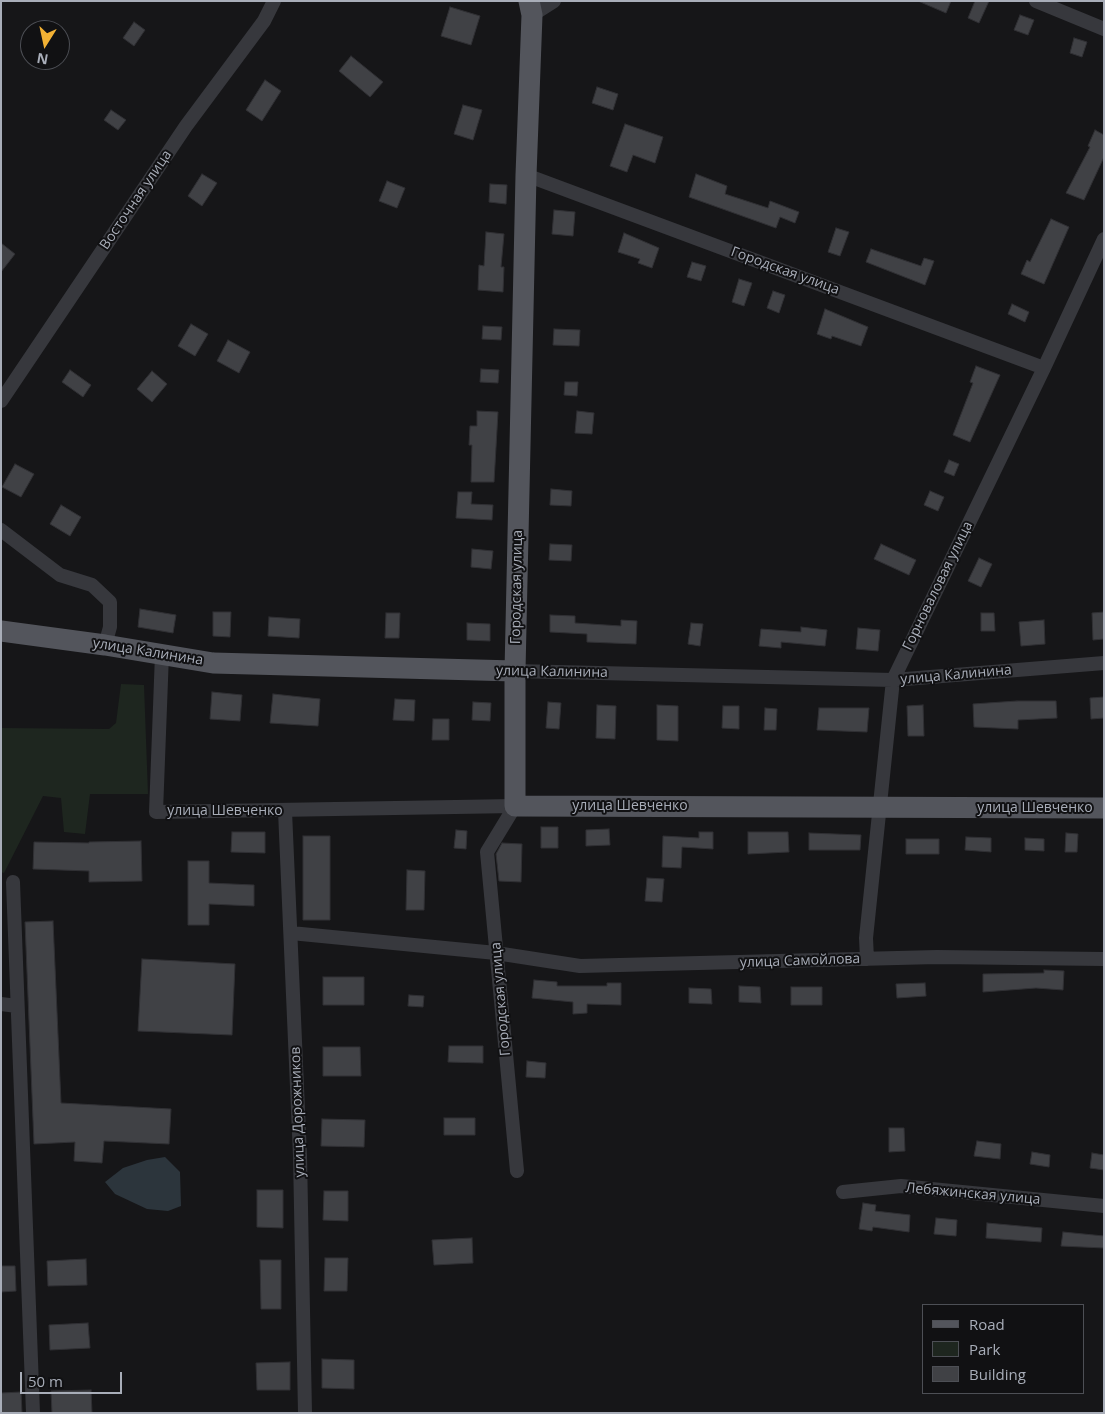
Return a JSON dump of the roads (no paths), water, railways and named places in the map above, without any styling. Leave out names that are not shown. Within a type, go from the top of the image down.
[{"type":"main road","name":"Городская улица","points":[[515,806],[515,671],[530,8]]},
{"type":"main road","name":"улица Калинина","points":[[1,631],[106,644],[213,662],[515,671]]},
{"type":"main road","name":"улица Шевченко","points":[[515,806],[1104,808]]},
{"type":"street","name":"Восточная улица","points":[[1,401],[186,126],[264,21],[274,1]]},
{"type":"street","points":[[530,8],[554,1]]},
{"type":"street","points":[[1036,1],[1104,29]]},
{"type":"street","name":"Городская улица","points":[[526,175],[1044,368]]},
{"type":"street","name":"Горноваловая улица","points":[[867,959],[866,938],[893,680],[1044,368],[1104,239]]},
{"type":"street","points":[[1,530],[60,575],[92,585],[110,602],[110,627],[106,644]]},
{"type":"street","name":"улица Шевченко","points":[[162,654],[156,812],[515,806]]},
{"type":"street","name":"улица Калинина","points":[[515,671],[893,680],[1104,663]]},
{"type":"street","name":"Городская улица","points":[[515,806],[487,852],[517,1171]]},
{"type":"street","name":"улица Дорожников","points":[[284,811],[300,1156],[305,1413]]},
{"type":"street","points":[[12,882],[33,1413]]},
{"type":"street","name":"улица Самойлова","points":[[291,934],[496,954],[580,966],[936,957],[1104,959]]},
{"type":"street","points":[[1,1004],[17,1006]]},
{"type":"street","name":"Лебяжинская улица","points":[[843,1192],[902,1186],[1104,1206]]}]
